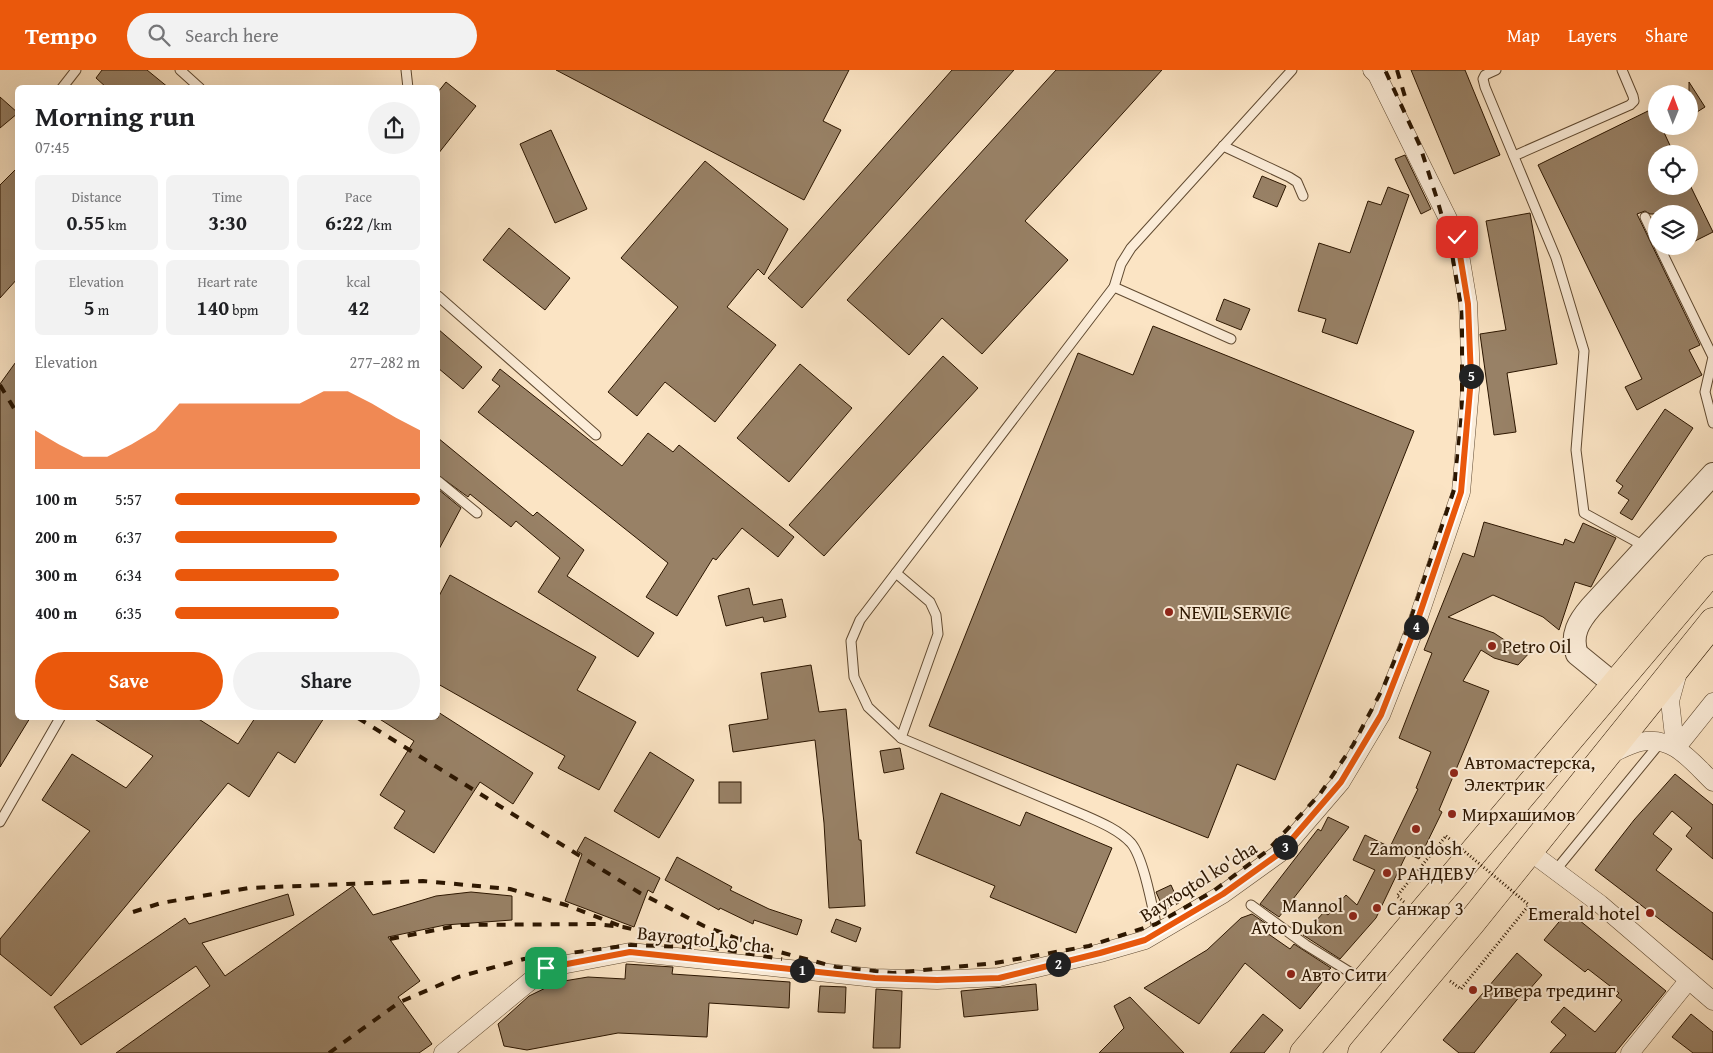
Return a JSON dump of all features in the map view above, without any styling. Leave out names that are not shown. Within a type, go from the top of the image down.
[{"type":"main road","points":[[1304,1053],[1713,569]]},
{"type":"main road","points":[[1362,1053],[1713,622]]},
{"type":"main road","points":[[1292,1053],[1363,981]]},
{"type":"street","name":"Bayroqtol ko'cha","points":[[443,1053],[546,968],[630,952],[875,978],[937,980],[999,978],[1145,940],[1223,894],[1280,853],[1341,782],[1381,715],[1415,628],[1461,492],[1471,378],[1468,304],[1457,237],[1377,75],[1372,70]]},
{"type":"street","points":[[1615,685],[1577,654],[1575,633],[1591,607],[1644,546],[1713,474]]},
{"type":"street","points":[[1670,745],[1670,701],[1680,663]]},
{"type":"street","points":[[1670,745],[1713,702]]},
{"type":"street","points":[[1604,757],[1639,742],[1670,745],[1713,782]]},
{"type":"street","points":[[1528,851],[1600,904],[1713,1001]]},
{"type":"street","points":[[1630,1053],[1688,981]]},
{"type":"lane","points":[[64,85],[76,70]]},
{"type":"lane","points":[[180,70],[197,85]]},
{"type":"lane","points":[[406,70],[408,85]]},
{"type":"lane","points":[[1158,932],[1138,854],[1130,842],[1110,828],[1084,815],[901,738],[868,707],[854,676],[851,641],[860,620],[1114,287],[1121,264],[1131,248],[1292,70]]},
{"type":"lane","points":[[1496,70],[1485,75],[1483,79],[1556,258],[1584,351],[1576,450],[1584,513],[1644,546]]},
{"type":"lane","points":[[1514,156],[1630,105],[1634,101],[1633,96],[1622,70]]},
{"type":"lane","points":[[1223,146],[1289,176],[1297,182],[1303,196]]},
{"type":"lane","points":[[1645,217],[1648,223]]},
{"type":"lane","points":[[1663,255],[1713,357],[1704,392],[1713,423]]},
{"type":"lane","points":[[1114,287],[1232,339]]},
{"type":"lane","points":[[440,298],[596,435]]},
{"type":"lane","points":[[440,483],[477,513]]},
{"type":"lane","points":[[896,573],[930,602],[936,615],[938,634],[901,738]]},
{"type":"lane","points":[[0,822],[59,720]]},
{"type":"lane","points":[[1555,871],[1670,745]]},
{"type":"lane","points":[[1251,905],[1306,945],[1363,981]]},
{"type":"path","points":[[1397,896],[1446,836],[1529,905],[1461,989]]},
{"type":"building","points":[[102,70],[147,70],[165,85],[104,85],[96,78]]},
{"type":"building","points":[[556,70],[849,70],[823,121],[841,130],[804,200]]},
{"type":"building","points":[[952,70],[1014,70],[802,308],[768,278]]},
{"type":"building","points":[[1056,70],[1162,70],[1025,221],[1068,260],[982,354],[942,318],[909,355],[847,300]]},
{"type":"building","points":[[1411,70],[1465,70],[1500,155],[1454,174]]},
{"type":"building","points":[[446,82],[476,106],[440,151],[440,90]]},
{"type":"building","points":[[1698,96],[1705,107],[1698,111]]},
{"type":"building","points":[[0,97],[15,110],[15,116],[0,128]]},
{"type":"building","points":[[1648,111],[1648,135],[1665,135],[1670,145],[1648,145],[1648,195],[1695,195],[1713,232],[1698,240],[1698,205],[1648,205],[1648,213],[1645,211],[1637,214],[1648,237],[1648,255],[1657,255],[1700,345],[1689,350],[1702,375],[1637,410],[1625,387],[1642,379],[1538,165]]},
{"type":"building","points":[[551,130],[587,209],[555,223],[520,144]]},
{"type":"building","points":[[1405,155],[1431,209],[1421,214],[1395,159]]},
{"type":"building","points":[[705,161],[788,229],[764,275],[758,269],[727,307],[776,345],[715,422],[665,382],[637,416],[608,392],[678,307],[621,258]]},
{"type":"building","points":[[15,170],[15,281],[0,298],[0,185]]},
{"type":"building","points":[[1262,176],[1286,186],[1277,207],[1253,197]]},
{"type":"building","points":[[1388,187],[1409,195],[1357,344],[1322,332],[1326,319],[1298,311],[1319,243],[1350,253],[1368,201],[1381,205]]},
{"type":"building","points":[[1530,213],[1557,364],[1507,373],[1516,432],[1494,435],[1480,334],[1506,330],[1486,221]]},
{"type":"building","points":[[509,228],[570,278],[545,310],[483,260]]},
{"type":"building","points":[[1224,299],[1250,309],[1241,330],[1216,320]]},
{"type":"building","points":[[1153,326],[1414,431],[1275,780],[1237,764],[1208,838],[929,726],[1078,353],[1133,375]]},
{"type":"building","points":[[440,331],[482,367],[463,389],[440,370]]},
{"type":"building","points":[[943,356],[978,388],[824,556],[789,525]]},
{"type":"building","points":[[15,363],[15,720],[29,720],[0,767],[0,384]]},
{"type":"building","points":[[800,364],[852,408],[789,482],[737,438]]},
{"type":"building","points":[[500,369],[622,466],[648,433],[673,452],[679,445],[794,537],[778,557],[742,528],[716,560],[713,558],[677,616],[646,597],[668,563],[478,412],[500,386],[492,380]]},
{"type":"building","points":[[1665,409],[1693,428],[1632,520],[1620,513],[1629,500],[1618,493],[1623,486],[1616,481]]},
{"type":"building","points":[[440,440],[533,516],[537,512],[584,550],[567,576],[654,633],[638,657],[538,592],[560,558],[516,521],[511,527],[470,494],[468,497],[440,476]]},
{"type":"building","points":[[440,491],[461,508],[440,547]]},
{"type":"building","points":[[1484,522],[1563,545],[1565,539],[1574,543],[1583,523],[1616,538],[1591,587],[1575,582],[1559,630],[1543,617],[1493,595],[1448,617],[1494,633],[1509,643],[1532,650],[1518,665],[1494,658],[1481,650],[1463,681],[1489,691],[1439,810],[1442,812],[1419,859],[1407,853],[1376,918],[1340,959],[1303,935],[1324,912],[1328,915],[1346,895],[1357,905],[1375,870],[1353,860],[1365,835],[1390,847],[1418,789],[1416,788],[1431,752],[1399,738],[1432,653],[1424,650],[1463,553],[1474,557]]},
{"type":"building","points":[[450,575],[596,657],[577,690],[636,722],[599,790],[558,768],[565,756],[440,685],[440,594]]},
{"type":"building","points":[[749,588],[753,605],[782,599],[786,617],[764,622],[763,617],[726,626],[718,596]]},
{"type":"building","points":[[811,665],[819,712],[846,709],[859,840],[861,840],[865,906],[829,908],[824,823],[815,740],[733,752],[729,725],[768,719],[761,673]]},
{"type":"building","points":[[440,713],[533,773],[513,804],[480,782],[434,853],[394,828],[405,811],[380,795],[414,741],[381,720],[440,720]]},
{"type":"building","points":[[96,720],[200,720],[238,744],[254,720],[323,720],[295,763],[278,752],[249,797],[228,783],[51,996],[0,954],[0,939],[90,831],[42,800],[72,754],[126,788],[153,756]]},
{"type":"building","points":[[900,748],[904,769],[884,773],[880,751]]},
{"type":"building","points":[[650,752],[694,780],[659,838],[614,811]]},
{"type":"building","points":[[1675,774],[1713,805],[1713,859],[1686,836],[1692,828],[1672,811],[1653,834],[1672,849],[1656,870],[1713,913],[1713,960],[1595,870],[1634,820]]},
{"type":"building","points":[[719,782],[741,782],[741,803],[719,803]]},
{"type":"building","points":[[941,793],[1020,826],[1026,812],[1112,848],[1076,933],[990,897],[995,886],[916,853]]},
{"type":"building","points":[[1328,817],[1349,827],[1279,917],[1260,904],[1318,829],[1321,831]]},
{"type":"building","points":[[585,837],[660,878],[653,893],[648,890],[634,927],[565,901],[582,854],[577,851]]},
{"type":"building","points":[[677,857],[732,887],[730,890],[769,909],[802,920],[797,935],[754,920],[753,924],[720,908],[719,910],[665,880]]},
{"type":"building","points":[[1171,885],[1179,903],[1164,910],[1156,892]]},
{"type":"building","points":[[353,886],[373,915],[436,896],[471,892],[512,896],[512,920],[445,925],[388,937],[420,981],[398,997],[432,1044],[419,1053],[116,1053],[210,986],[196,966],[81,1045],[54,1007],[185,918],[189,924],[288,894],[294,915],[202,943],[225,976]]},
{"type":"building","points":[[1568,911],[1666,991],[1615,1053],[1550,1053],[1566,1035],[1551,1022],[1564,1007],[1595,1032],[1622,1000],[1616,996],[1619,993],[1588,969],[1585,972],[1544,940]]},
{"type":"building","points":[[1252,914],[1271,927],[1267,933],[1290,949],[1294,944],[1331,968],[1324,974],[1327,976],[1300,1009],[1245,963],[1199,1024],[1144,988],[1207,950],[1241,918]]},
{"type":"building","points":[[836,919],[861,928],[856,942],[831,932]]},
{"type":"building","points":[[1517,953],[1542,975],[1522,998],[1520,996],[1474,1053],[1459,1053],[1443,1040]]},
{"type":"building","points":[[626,964],[673,967],[672,974],[790,982],[789,1008],[709,1003],[707,1037],[618,1033],[527,1050],[504,1046],[498,1024],[529,996],[558,982],[588,977],[625,979]]},
{"type":"building","points":[[1036,984],[1038,1010],[964,1017],[961,991]]},
{"type":"building","points":[[820,986],[846,987],[845,1013],[818,1012]]},
{"type":"building","points":[[876,989],[902,991],[900,1048],[873,1048]]},
{"type":"building","points":[[1130,997],[1184,1053],[1099,1053],[1124,1028],[1114,1006]]},
{"type":"building","points":[[1263,1014],[1283,1030],[1264,1053],[1230,1053]]},
{"type":"building","points":[[1691,1014],[1713,1032],[1713,1053],[1693,1053],[1672,1037]]},
{"type":"railway","points":[[361,720],[640,893],[704,926],[757,946],[836,967],[893,973],[995,963],[1089,946],[1156,924],[1212,892],[1267,851],[1320,794],[1353,745],[1384,686],[1407,630],[1454,490],[1462,412],[1462,312],[1451,248],[1437,199],[1420,146],[1385,70]]},
{"type":"railway","points":[[1397,70],[1406,100]]},
{"type":"railway","points":[[0,385],[15,410]]},
{"type":"railway","points":[[133,912],[161,903],[249,888],[423,881],[510,889],[566,905],[623,927]]},
{"type":"railway","points":[[390,939],[461,925],[596,924],[623,927],[713,948],[782,959]]},
{"type":"railway","points":[[329,1053],[400,1002],[458,977],[524,959],[631,945],[688,947]]},
{"type":"place","name":"NEVIL SERVIC","points":[[1169,612]]},
{"type":"place","name":"Petro Oil","points":[[1492,646]]},
{"type":"place","name":"Автомастерска, Электрик","points":[[1454,773]]},
{"type":"place","name":"Мирхашимов","points":[[1452,814]]},
{"type":"place","name":"Zamondosh","points":[[1416,829]]},
{"type":"place","name":"РАНДЕВУ","points":[[1387,873]]},
{"type":"place","name":"Санжар 3","points":[[1377,908]]},
{"type":"place","name":"Emerald hotel","points":[[1650,913]]},
{"type":"place","name":"Mannol Avto Dukon","points":[[1353,916]]},
{"type":"place","name":"Авто Сити","points":[[1291,974]]},
{"type":"place","name":"Ривера трединг","points":[[1473,990]]},
{"type":"route","points":[[546,968],[630,952],[875,978],[937,980],[999,978],[1052,966],[1145,940],[1187,917],[1223,894],[1280,853],[1341,782],[1381,715],[1415,628],[1461,492],[1471,378],[1468,304],[1457,237]]}]
